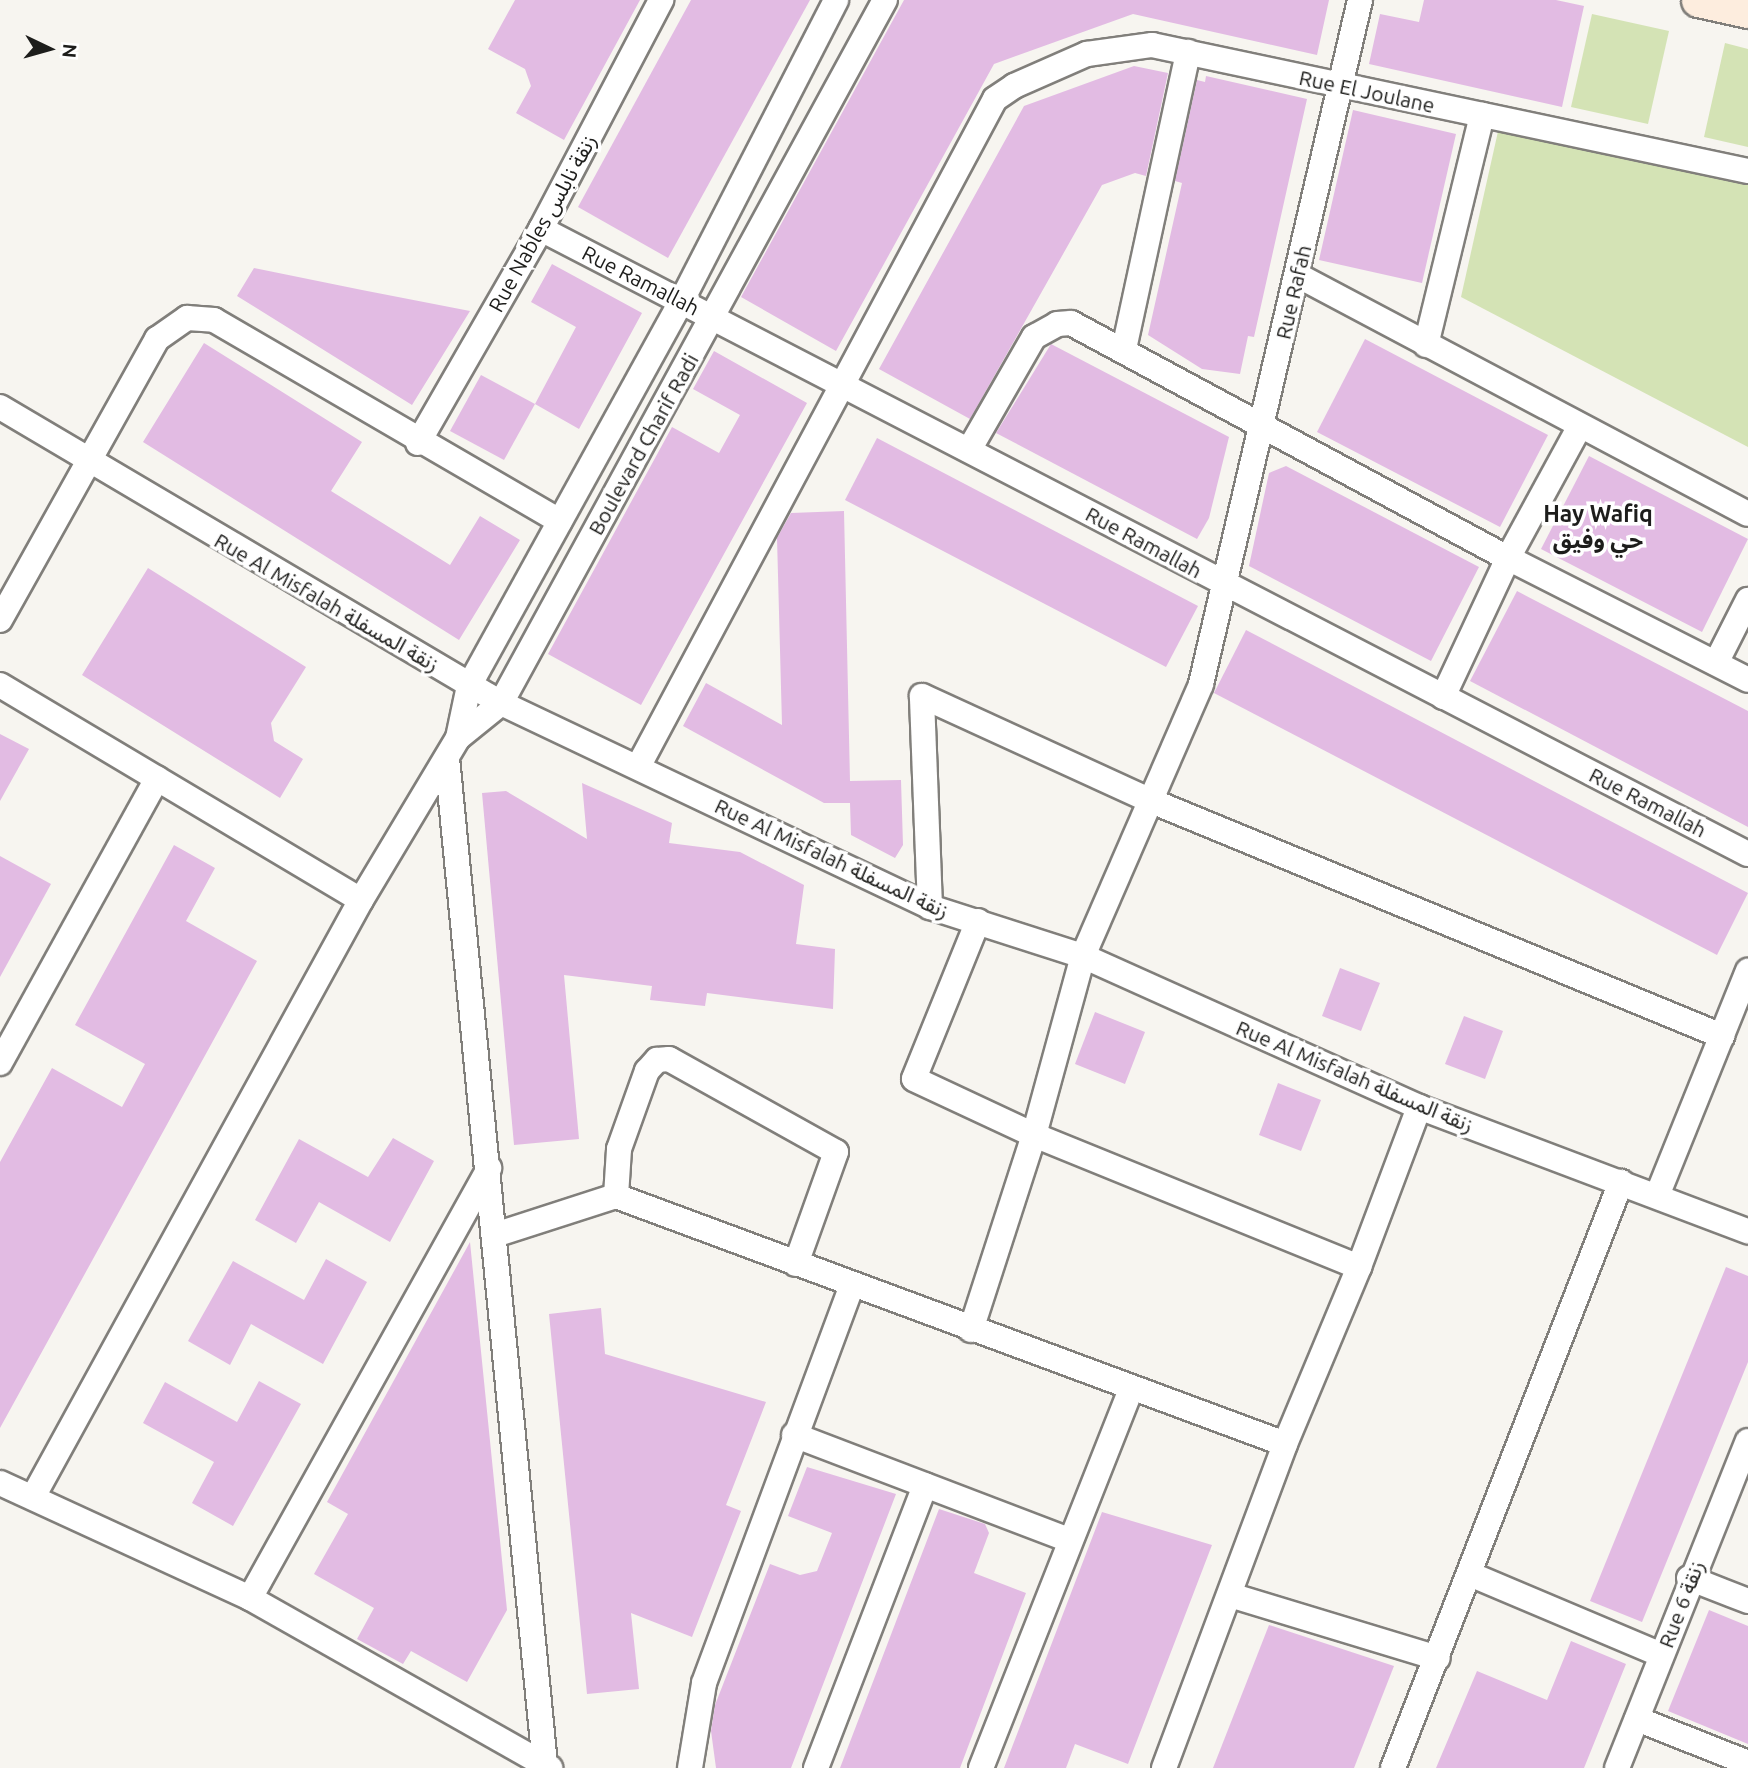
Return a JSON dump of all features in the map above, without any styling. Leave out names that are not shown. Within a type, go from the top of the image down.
[{"type":"main road","points":[[1698,0],[1748,11]]},
{"type":"street","name":"Rue Nables زنقة نابلس","points":[[418,443],[541,229],[661,0]]},
{"type":"street","name":"Boulevard Charif Radi","points":[[452,748],[469,686],[682,300],[835,0]]},
{"type":"street","name":"Boulevard Charif Radi","points":[[501,703],[885,0]]},
{"type":"street","name":"Rue Rafah","points":[[971,1330],[1034,1135],[1083,956],[1201,684],[1360,0]]},
{"type":"street","name":"Rue El Joulane","points":[[842,383],[995,99],[1087,54],[1152,45],[1748,172]]},
{"type":"street","points":[[1124,349],[1188,52]]},
{"type":"street","points":[[1426,345],[1482,115]]},
{"type":"street","name":"Rue Ramallah","points":[[541,229],[1748,854]]},
{"type":"street","points":[[1297,275],[1748,514]]},
{"type":"street","points":[[0,620],[157,339],[176,323],[201,317],[214,320],[418,443],[559,521]]},
{"type":"street","points":[[969,450],[1034,337],[1044,330],[1071,323],[1124,349],[1507,558],[1748,680]]},
{"type":"street","points":[[638,767],[842,383]]},
{"type":"street","name":"Rue Al Misfalah زنقة المسفلة","points":[[0,407],[469,686],[930,907],[1083,956],[1419,1107],[1748,1231]]},
{"type":"street","points":[[1443,697],[1507,558],[1580,426]]},
{"type":"street","points":[[1716,663],[1748,600]]},
{"type":"street","points":[[0,685],[361,900]]},
{"type":"street","points":[[930,907],[922,696],[1149,800],[1722,1037]]},
{"type":"street","points":[[33,1497],[361,900],[452,748],[501,703]]},
{"type":"street","points":[[452,748],[495,1235],[548,1767]]},
{"type":"street","points":[[0,1063],[157,779]]},
{"type":"street","points":[[978,921],[914,1079],[1034,1135],[1359,1268]]},
{"type":"street","points":[[1657,1196],[1748,971]]},
{"type":"street","points":[[616,1196],[619,1149],[648,1072],[657,1060],[669,1059],[836,1152],[796,1264]]},
{"type":"street","points":[[1164,1768],[1286,1444],[1359,1268],[1419,1107]]},
{"type":"street","points":[[250,1598],[489,1168]]},
{"type":"street","points":[[1393,1768],[1472,1575],[1622,1182]]},
{"type":"street","points":[[495,1235],[616,1196],[1131,1390],[1286,1444]]},
{"type":"street","points":[[690,1768],[704,1683],[852,1285]]},
{"type":"street","points":[[981,1768],[1069,1540],[1131,1390]]},
{"type":"street","points":[[794,1435],[1069,1540]]},
{"type":"street","name":"Rue 6 زنقة","points":[[1617,1768],[1689,1578],[1748,1441]]},
{"type":"street","points":[[0,1483],[250,1598],[548,1767]]},
{"type":"street","points":[[816,1768],[925,1485]]},
{"type":"street","points":[[1472,1575],[1661,1655]]},
{"type":"street","points":[[1689,1578],[1748,1601]]},
{"type":"street","points":[[1230,1595],[1438,1658]]},
{"type":"street","points":[[1637,1719],[1748,1763]]},
{"type":"green space","points":[[1592,14],[1669,31],[1648,124],[1571,107]]},
{"type":"green space","points":[[1725,43],[1748,49],[1748,147],[1704,137]]},
{"type":"green space","points":[[1499,127],[1748,183],[1748,447],[1461,297]]},
{"type":"building","points":[[515,0],[640,0],[564,140],[516,113],[531,86],[525,69],[488,49]]},
{"type":"building","points":[[691,0],[810,0],[668,258],[578,207]]},
{"type":"building","points":[[904,0],[1329,0],[1317,55],[1133,14],[994,64],[836,351],[741,297]]},
{"type":"building","points":[[1424,0],[1556,0],[1584,6],[1562,107],[1369,64],[1380,14],[1419,22]]},
{"type":"building","points":[[1134,66],[1168,73],[1146,176],[1135,173],[1102,185],[970,419],[879,369],[1024,106]]},
{"type":"building","points":[[1206,76],[1307,99],[1254,337],[1248,336],[1240,374],[1202,369],[1148,335],[1182,183],[1175,181],[1197,80],[1205,82]]},
{"type":"building","points":[[1353,110],[1456,134],[1422,283],[1319,260]]},
{"type":"building","points":[[552,264],[642,313],[579,429],[535,404],[576,327],[531,302]]},
{"type":"building","points":[[254,268],[470,311],[412,405],[237,296]]},
{"type":"building","points":[[1365,339],[1548,435],[1500,527],[1317,432]]},
{"type":"building","points":[[204,343],[362,442],[331,491],[450,565],[480,516],[520,540],[459,640],[143,442]]},
{"type":"building","points":[[1051,344],[1229,437],[1209,518],[1197,539],[996,433]]},
{"type":"building","points":[[714,351],[807,403],[641,705],[548,654],[672,427],[719,453],[740,415],[693,389]]},
{"type":"building","points":[[481,375],[535,404],[504,460],[450,431]]},
{"type":"building","points":[[877,438],[1198,606],[1166,667],[845,500]]},
{"type":"building","points":[[1589,456],[1748,539],[1702,632],[1541,549]]},
{"type":"building","points":[[1286,466],[1479,567],[1431,661],[1249,566],[1269,473]]},
{"type":"building","points":[[844,511],[850,781],[901,780],[903,845],[895,858],[851,835],[850,803],[824,803],[683,726],[706,683],[782,725],[777,538],[791,513]]},
{"type":"building","points":[[148,568],[306,667],[271,723],[274,741],[303,759],[280,798],[82,675]]},
{"type":"building","points":[[1517,591],[1748,711],[1748,827],[1470,681]]},
{"type":"building","points":[[1246,630],[1748,893],[1717,955],[1214,693]]},
{"type":"building","points":[[0,734],[29,749],[0,801]]},
{"type":"building","points":[[582,783],[672,823],[669,843],[740,852],[804,885],[796,944],[835,949],[833,1009],[707,993],[705,1006],[650,1000],[652,986],[564,975],[579,1139],[514,1145],[482,793],[506,791],[587,839]]},
{"type":"building","points":[[174,845],[215,868],[186,921],[257,961],[0,1428],[0,1162],[52,1068],[122,1107],[145,1064],[75,1025]]},
{"type":"building","points":[[0,856],[51,884],[0,977]]},
{"type":"building","points":[[1340,968],[1380,983],[1361,1031],[1322,1016]]},
{"type":"building","points":[[1095,1012],[1145,1032],[1125,1084],[1075,1064]]},
{"type":"building","points":[[1464,1016],[1503,1031],[1485,1079],[1445,1064]]},
{"type":"building","points":[[1278,1083],[1321,1100],[1301,1151],[1259,1135]]},
{"type":"building","points":[[393,1138],[434,1161],[390,1242],[319,1202],[296,1243],[255,1220],[299,1139],[368,1177]]},
{"type":"building","points":[[470,1242],[507,1610],[467,1682],[411,1651],[403,1664],[357,1639],[374,1608],[314,1574],[348,1514],[327,1502]]},
{"type":"building","points":[[326,1259],[367,1282],[323,1364],[251,1324],[230,1365],[188,1341],[233,1261],[304,1300]]},
{"type":"building","points":[[1726,1267],[1748,1276],[1748,1362],[1642,1622],[1590,1601]]},
{"type":"building","points":[[601,1308],[605,1354],[766,1402],[726,1505],[741,1511],[692,1637],[631,1613],[639,1689],[587,1694],[549,1314]]},
{"type":"building","points":[[259,1381],[301,1404],[233,1526],[192,1503],[214,1462],[143,1423],[165,1382],[237,1422]]},
{"type":"building","points":[[807,1467],[896,1494],[791,1768],[716,1768],[711,1731],[715,1705],[770,1564],[800,1575],[817,1571],[832,1533],[788,1516]]},
{"type":"building","points":[[939,1509],[985,1524],[989,1533],[974,1573],[1026,1593],[960,1768],[840,1768]]},
{"type":"building","points":[[1102,1512],[1212,1545],[1128,1764],[1075,1744],[1066,1768],[1004,1768]]},
{"type":"building","points":[[1709,1610],[1748,1626],[1748,1744],[1668,1711]]},
{"type":"building","points":[[1269,1625],[1394,1666],[1354,1768],[1213,1768]]},
{"type":"building","points":[[1571,1641],[1626,1664],[1584,1768],[1436,1768],[1477,1671],[1547,1700]]},
{"type":"district","name":"Hay Wafiq حي وفيق","points":[[1598,527]]}]
